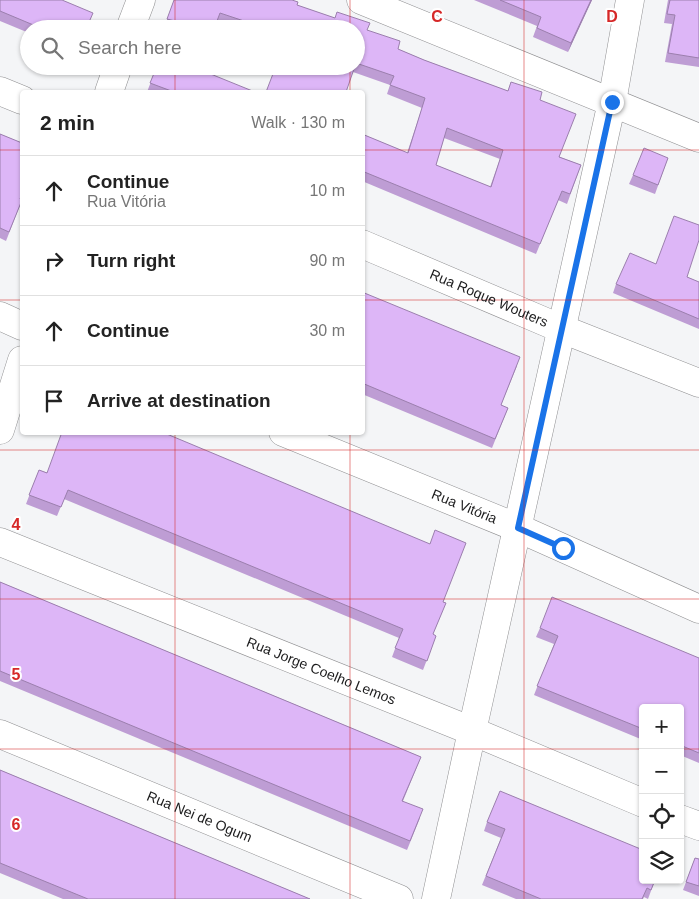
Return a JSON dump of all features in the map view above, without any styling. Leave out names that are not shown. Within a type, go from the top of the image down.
[{"type":"street","points":[[361,0],[699,138]]},
{"type":"street","points":[[436,899],[587,218],[612,102],[630,0]]},
{"type":"street","points":[[110,90],[115,75]]},
{"type":"street","points":[[0,91],[20,99]]},
{"type":"street","name":"Rua Roque Wouters","points":[[365,245],[562,329],[699,383]]},
{"type":"street","points":[[0,316],[20,325]]},
{"type":"street","points":[[0,430],[20,366]]},
{"type":"street","name":"Rua Vitória","points":[[290,435],[518,528],[699,609]]},
{"type":"street","name":"Rua Jorge Coelho Lemos","points":[[0,542],[472,731],[639,801]]},
{"type":"street","name":"Rua Nei de Ogum","points":[[0,734],[399,899]]},
{"type":"street","points":[[684,820],[699,826]]},
{"type":"building","points":[[0,0],[62,0],[93,13],[90,20],[22,20],[0,11]]},
{"type":"building","points":[[174,0],[292,0],[298,2],[297,5],[335,18],[337,12],[361,20],[241,20],[220,13],[217,20],[167,19]]},
{"type":"building","points":[[500,0],[591,0],[571,43],[537,28],[541,17]]},
{"type":"building","points":[[670,0],[699,0],[699,58],[668,53],[675,15],[667,14]]},
{"type":"building","points":[[365,21],[370,23],[367,30],[400,41],[398,49],[508,91],[511,82],[542,92],[540,100],[576,114],[559,157],[581,165],[570,194],[562,191],[540,244],[365,172],[365,135],[408,153],[425,98],[390,85],[394,76],[365,66]],"holes":[[[447,128],[503,150],[491,187],[436,165]]]},
{"type":"building","points":[[153,75],[213,75],[250,90],[169,90],[150,83]]},
{"type":"building","points":[[273,75],[352,75],[347,90],[267,90]]},
{"type":"building","points":[[0,134],[20,142],[20,205],[9,232],[0,228]]},
{"type":"building","points":[[644,148],[668,158],[658,185],[633,175]]},
{"type":"building","points":[[674,216],[699,225],[699,240],[687,277],[699,282],[699,319],[616,284],[630,253],[656,264]]},
{"type":"building","points":[[365,293],[520,357],[501,405],[508,408],[495,439],[365,384]]},
{"type":"building","points":[[61,435],[169,435],[430,544],[435,530],[466,543],[443,602],[446,603],[433,634],[436,636],[427,661],[395,648],[403,629],[68,490],[61,507],[29,495],[39,470],[47,473]]},
{"type":"building","points":[[0,582],[421,757],[402,801],[423,809],[410,841],[0,671]]},
{"type":"building","points":[[552,597],[699,658],[699,753],[684,747],[684,704],[639,704],[639,727],[537,686],[558,636],[540,628]]},
{"type":"building","points":[[0,770],[310,899],[88,899],[0,863]]},
{"type":"building","points":[[500,791],[639,848],[639,884],[653,884],[651,890],[647,888],[642,899],[541,899],[486,876],[505,829],[487,822]]},
{"type":"building","points":[[695,858],[699,859],[699,886],[686,882]]},
{"type":"route","points":[[563,548],[518,528],[612,102]]}]
